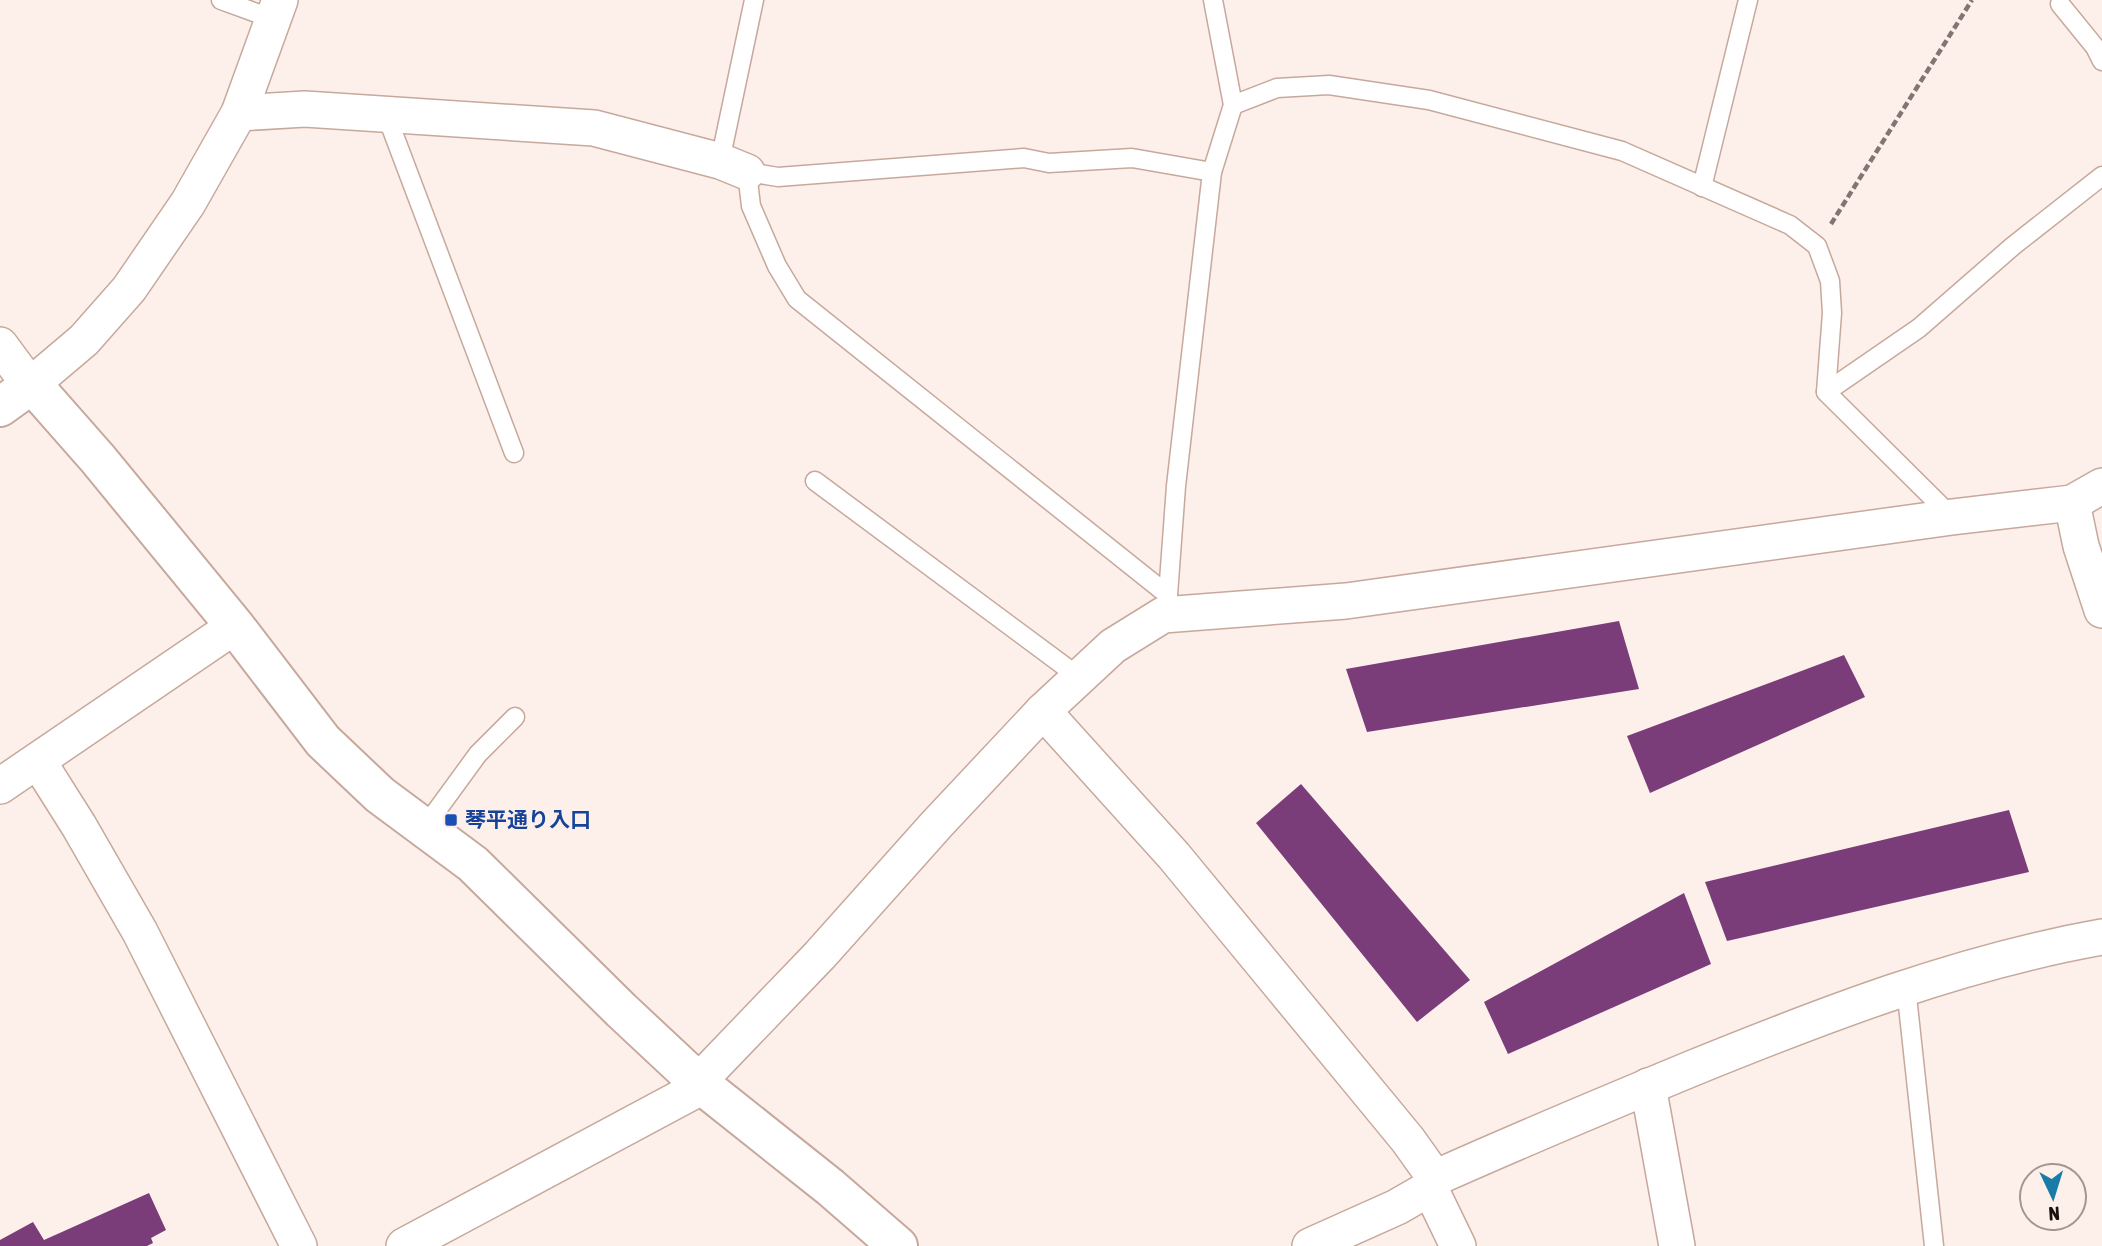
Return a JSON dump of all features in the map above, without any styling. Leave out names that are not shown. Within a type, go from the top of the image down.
[{"type":"street","points":[[0,407],[84,340],[129,289],[188,203],[239,113],[277,10]]},
{"type":"street","points":[[239,113],[305,109],[594,128],[734,166]]},
{"type":"street","points":[[0,345],[235,626],[323,741],[380,795],[473,864],[621,1010],[701,1084],[902,1243]]},
{"type":"street","points":[[404,1246],[701,1084],[1043,711],[1113,646],[1166,605],[1346,601],[1952,517],[2072,503],[2102,486]]},
{"type":"street","points":[[2072,503],[2081,546],[2102,610]]},
{"type":"street","points":[[0,786],[235,626]]},
{"type":"street","points":[[1043,711],[1216,906],[1408,1140],[1432,1183],[1458,1246]]},
{"type":"street","points":[[38,761],[141,932],[299,1246]]},
{"type":"street","points":[[1310,1246],[1397,1207],[1432,1183],[1544,1129],[1790,1028],[1906,987],[2001,960],[2102,937]]},
{"type":"street","points":[[1648,1086],[1676,1246]]},
{"type":"lane","points":[[221,0],[277,10]]},
{"type":"lane","points":[[754,0],[734,166],[777,265],[797,299],[1166,605]]},
{"type":"lane","points":[[1166,605],[1176,486],[1212,172],[1233,105],[1213,0]]},
{"type":"lane","points":[[1702,187],[1748,0]]},
{"type":"lane","points":[[2060,4],[2095,47],[2102,61]]},
{"type":"lane","points":[[1233,105],[1277,88],[1329,85],[1429,100],[1622,152],[1790,225],[1817,246],[1830,281],[1832,313],[1826,392],[1952,517]]},
{"type":"lane","points":[[386,114],[514,453]]},
{"type":"lane","points":[[734,166],[778,177],[1024,158],[1049,163],[1132,158],[1212,172]]},
{"type":"lane","points":[[1826,392],[1919,328],[2013,246],[2102,176]]},
{"type":"lane","points":[[815,481],[1079,677]]},
{"type":"lane","points":[[424,828],[478,754],[515,717]]},
{"type":"lane","points":[[1906,987],[1934,1246]]},
{"type":"path","points":[[1817,246],[1972,0]]},
{"type":"building","points":[[1619,621],[1639,689],[1367,732],[1346,669]]},
{"type":"building","points":[[1844,655],[1865,697],[1650,793],[1627,736]]},
{"type":"building","points":[[1301,784],[1470,980],[1417,1022],[1256,823]]},
{"type":"building","points":[[2009,810],[2029,872],[1727,941],[1705,882]]},
{"type":"building","points":[[1684,893],[1711,964],[1508,1054],[1484,1002]]},
{"type":"building","points":[[149,1193],[166,1230],[151,1238],[153,1243],[147,1246],[0,1246],[0,1240],[33,1222],[44,1240]]},
{"type":"place","name":"琴平通り入口","points":[[451,820]]}]
